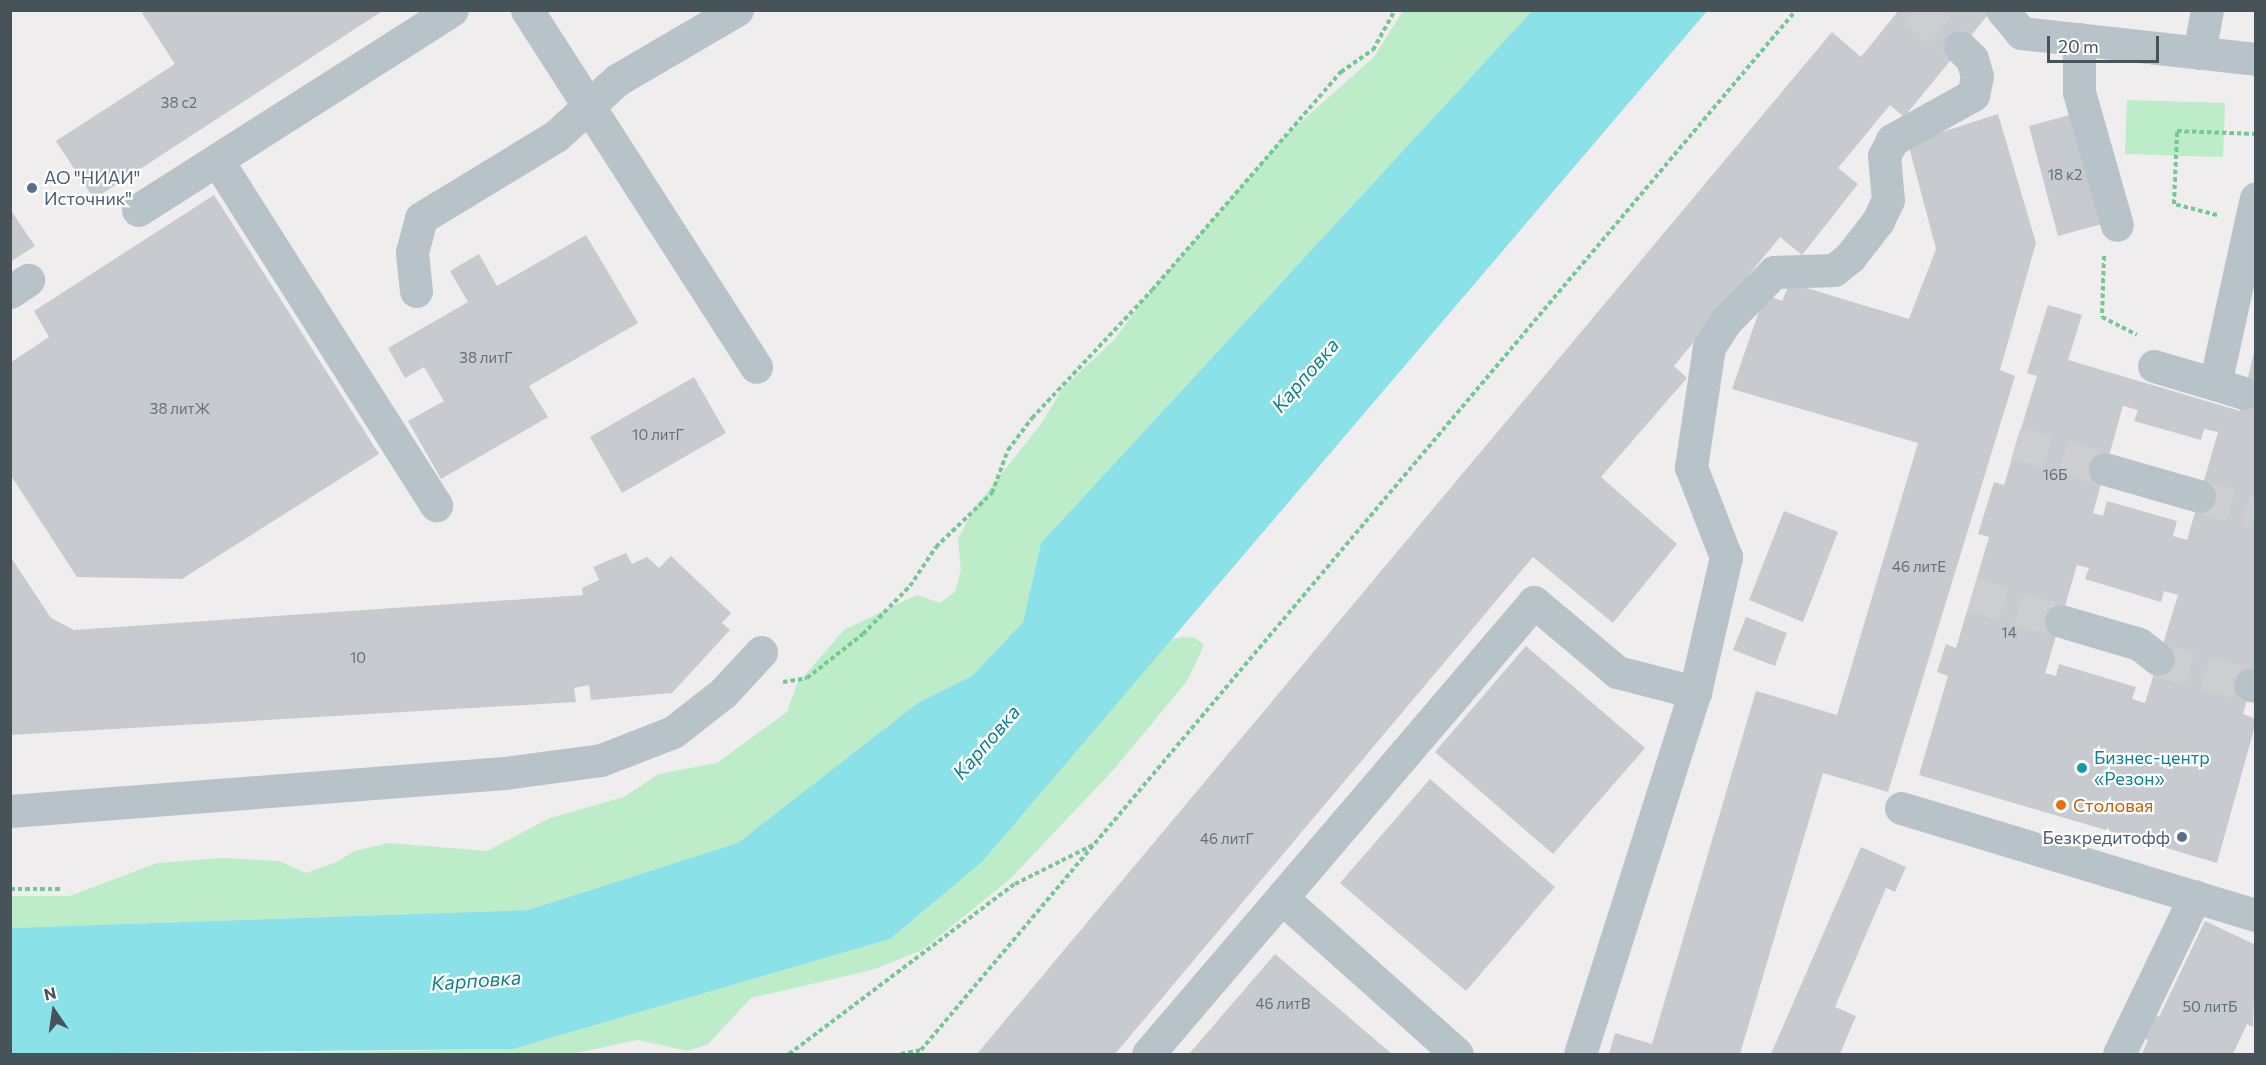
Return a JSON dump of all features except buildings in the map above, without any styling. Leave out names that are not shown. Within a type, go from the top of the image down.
[{"type":"lane","points":[[138,210],[452,10]]},
{"type":"lane","points":[[527,10],[756,367]]},
{"type":"lane","points":[[416,291],[412,252],[421,218],[556,136],[617,80],[737,10]]},
{"type":"lane","points":[[2002,10],[2021,33],[2256,59]]},
{"type":"lane","points":[[2199,53],[2207,10]]},
{"type":"lane","points":[[2079,39],[2079,92],[2117,225]]},
{"type":"lane","points":[[1580,1054],[1695,693],[1726,557],[1691,467],[1709,347],[1725,322],[1774,272],[1834,270],[1850,257],[1878,221],[1888,200],[1884,156],[1892,140],[1973,95],[1977,76],[1972,59],[1960,47]]},
{"type":"lane","points":[[217,160],[436,506]]},
{"type":"lane","points":[[2154,366],[2229,388],[2253,210]]},
{"type":"lane","points":[[2105,469],[2199,496]]},
{"type":"lane","points":[[1148,1054],[1534,602],[1617,672],[1695,693]]},
{"type":"lane","points":[[2061,621],[2139,644],[2158,659]]},
{"type":"lane","points":[[10,811],[505,773],[601,760],[673,732],[723,693],[761,652]]},
{"type":"lane","points":[[1901,808],[2255,912]]},
{"type":"lane","points":[[2119,1054],[2195,896]]},
{"type":"lane","points":[[1282,898],[1457,1054]]},
{"type":"path","points":[[723,693],[807,678],[863,634],[910,586],[936,547],[992,493],[1008,450],[1032,418],[1152,290],[1341,72],[1373,50],[1395,10]]},
{"type":"path","points":[[901,1054],[921,1050],[1796,10]]},
{"type":"path","points":[[2253,210],[2174,204],[2177,130],[2256,134]]},
{"type":"path","points":[[2117,225],[2105,235],[2102,317],[2129,331]]},
{"type":"path","points":[[789,1054],[1015,884],[1096,843]]},
{"type":"path","points":[[10,889],[60,889]]},
{"type":"green space","points":[[1403,11],[1532,11],[1041,543],[1023,622],[972,676],[919,702],[737,844],[528,910],[11,928],[11,896],[70,896],[157,863],[221,858],[279,861],[306,873],[334,863],[355,851],[388,843],[487,851],[550,818],[624,797],[659,774],[717,763],[787,712],[797,684],[844,630],[917,595],[940,603],[955,592],[961,570],[958,539],[973,510],[1041,424],[1063,388],[1115,339],[1140,304],[1286,135],[1374,57]]},
{"type":"green space","points":[[2127,100],[2225,103],[2223,157],[2125,154]]},
{"type":"green space","points":[[1195,638],[1204,645],[1187,681],[1115,768],[1010,879],[922,950],[872,970],[751,998],[708,1044],[688,1051],[638,1040],[571,1054],[223,1054],[513,1049],[890,939],[982,862],[1171,639]]},
{"type":"water","name":"Карповка","points":[[1532,11],[1707,11],[982,862],[890,939],[513,1049],[11,1054],[11,928],[528,910],[738,843],[919,702],[972,676],[1023,622],[1041,543]]},
{"type":"tunnel","points":[[1914,10],[1960,47]]},
{"type":"tunnel","points":[[2016,442],[2105,469]]},
{"type":"tunnel","points":[[2199,496],[2256,512]]},
{"type":"tunnel","points":[[1972,594],[2061,621]]},
{"type":"tunnel","points":[[2158,659],[2250,685]]},
{"type":"place","name":"АО \"НИАИ\" Источник\"","points":[[32,188]]},
{"type":"place","name":"Бизнес-центр «Резон»","points":[[2082,768]]},
{"type":"place","name":"Столовая","points":[[2061,805]]},
{"type":"place","name":"Безкредитофф","points":[[2182,837]]}]
